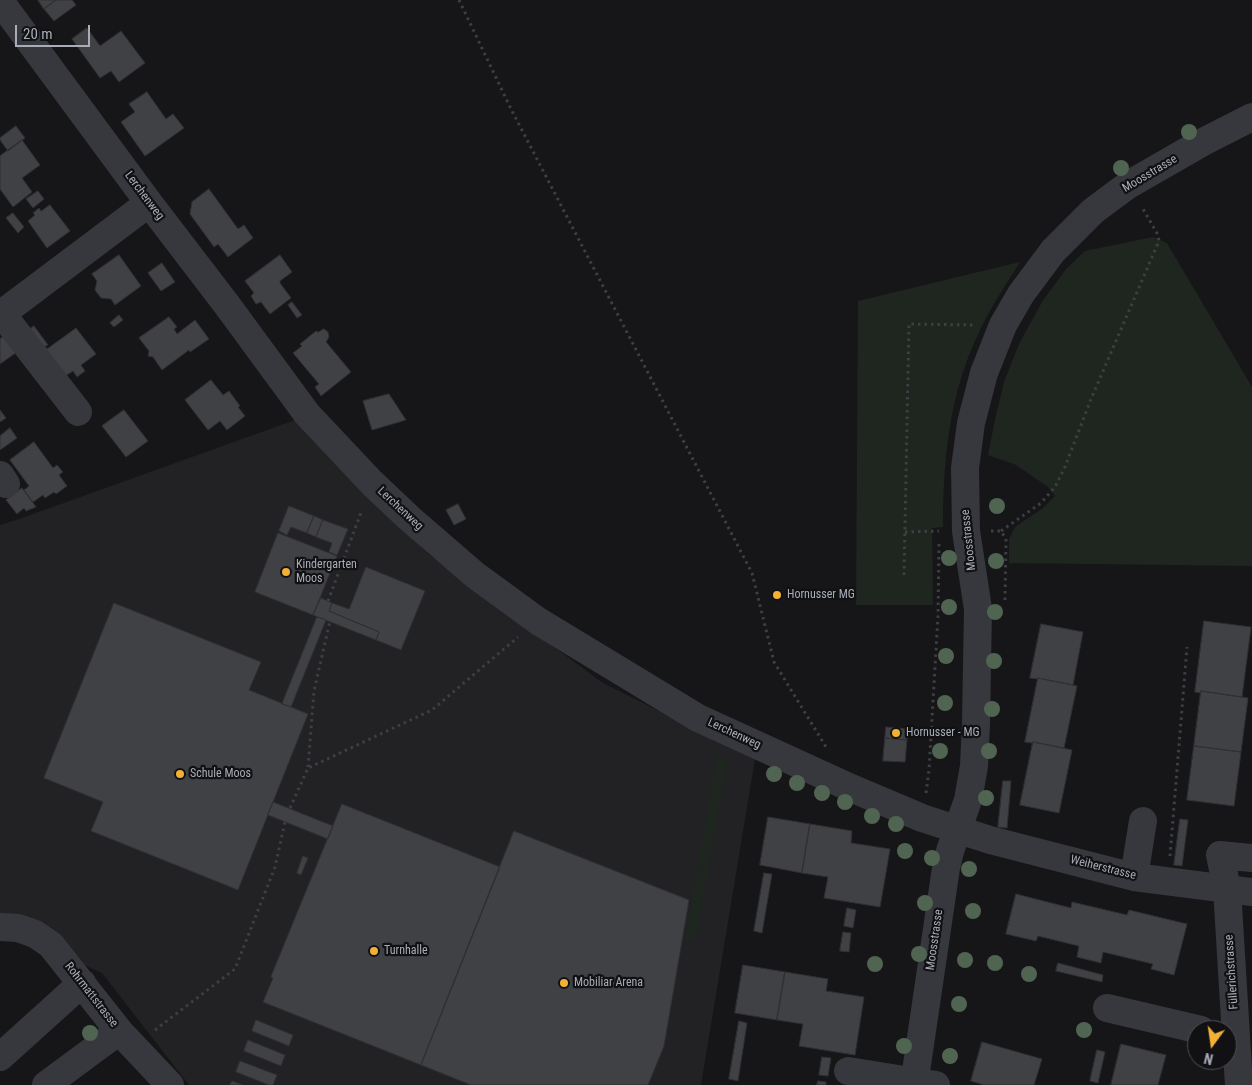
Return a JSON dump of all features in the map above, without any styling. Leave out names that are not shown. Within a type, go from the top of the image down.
[{"type":"street","name":"Lerchenweg","points":[[0,1],[308,414],[372,483],[438,544],[475,575],[538,620],[698,718],[851,788],[922,818],[957,830]]},
{"type":"street","name":"Moosstrasse","points":[[921,1084],[946,868],[950,850],[968,800],[974,766],[978,609],[966,531],[965,468],[971,423],[984,373],[1003,325],[1021,294],[1053,252],[1093,211],[1128,185],[1203,142],[1252,117]]},
{"type":"street","points":[[78,412],[1,315],[149,203]]},
{"type":"street","points":[[1134,877],[1143,821]]},
{"type":"street","name":"Weiherstrasse","points":[[957,830],[1134,877],[1240,890]]},
{"type":"street","name":"Füllerichstrasse","points":[[1233,1020],[1240,890],[1220,854],[1252,858]]},
{"type":"street","name":"Rohrmattstrasse","points":[[0,926],[18,928],[35,934],[51,945],[126,1039],[170,1085]]},
{"type":"street","points":[[0,1057],[82,983]]},
{"type":"street","points":[[1107,1008],[1187,1027]]},
{"type":"street","points":[[46,1085],[126,1039]]},
{"type":"street","points":[[848,1070],[921,1084]]},
{"type":"street","name":"Füllerichstrasse","points":[[1237,1070],[1239,1085]]},
{"type":"path","points":[[459,0],[520,126],[752,573],[774,662],[828,750]]},
{"type":"path","points":[[1001,531],[1041,503],[1055,487],[1159,241],[1158,235],[1128,185]]},
{"type":"path","points":[[904,575],[909,324],[1003,325]]},
{"type":"path","points":[[328,601],[372,483]]},
{"type":"path","points":[[922,818],[929,770],[936,664],[939,531]]},
{"type":"path","points":[[905,532],[966,531]]},
{"type":"path","points":[[308,768],[432,710],[538,620]]},
{"type":"path","points":[[290,808],[308,768],[314,690],[330,622]]},
{"type":"path","points":[[1168,881],[1187,647]]},
{"type":"path","points":[[126,1039],[235,969],[276,867],[285,822]]},
{"type":"shaded area","points":[[1153,237],[1167,243],[1252,387],[1252,566],[1009,563],[1009,539],[1015,527],[1043,508],[1055,496],[1048,487],[1016,465],[988,455],[1004,382],[1019,344],[1042,302],[1066,269],[1085,251]]},
{"type":"shaded area","points":[[1020,262],[996,300],[981,329],[959,384],[946,455],[943,527],[932,528],[933,605],[856,605],[858,301]]},
{"type":"shaded area","points":[[295,420],[427,553],[501,608],[603,683],[755,759],[701,1085],[189,1085],[102,973],[0,927],[0,525]]},
{"type":"shaded area","points":[[716,758],[727,760],[696,941],[685,939]]},
{"type":"building","points":[[38,0],[56,0],[44,9]]},
{"type":"building","points":[[56,0],[72,0],[76,5],[54,21],[44,9]]},
{"type":"building","points":[[87,28],[100,46],[121,31],[145,63],[119,82],[111,71],[100,78],[72,39]]},
{"type":"building","points":[[147,92],[166,119],[173,114],[184,128],[145,156],[121,122],[135,112],[129,104]]},
{"type":"building","points":[[16,126],[25,138],[8,151],[0,138]]},
{"type":"building","points":[[22,140],[40,165],[22,178],[32,192],[13,207],[0,189],[0,156]]},
{"type":"building","points":[[209,189],[238,229],[244,225],[253,238],[228,257],[218,244],[214,247],[190,214],[192,202]]},
{"type":"building","points":[[38,191],[44,199],[33,208],[26,199]]},
{"type":"building","points":[[50,205],[70,231],[47,248],[28,221],[39,208],[41,211]]},
{"type":"building","points":[[13,213],[24,227],[18,233],[6,218]]},
{"type":"building","points":[[119,255],[141,286],[115,305],[111,299],[101,298],[95,290],[97,281],[92,274]]},
{"type":"building","points":[[280,255],[292,272],[280,281],[291,298],[270,314],[261,302],[256,304],[251,296],[254,293],[245,281]]},
{"type":"building","points":[[162,263],[175,282],[161,291],[148,273]]},
{"type":"building","points":[[292,302],[302,315],[297,318],[288,305]]},
{"type":"building","points":[[119,315],[123,320],[114,327],[110,323]]},
{"type":"building","points":[[169,317],[177,327],[174,329],[177,334],[195,320],[209,339],[190,352],[189,350],[162,370],[153,357],[148,356],[149,351],[139,338]]},
{"type":"building","points":[[34,326],[48,345],[45,346],[47,349],[76,328],[96,354],[81,365],[85,371],[77,377],[73,371],[65,376],[23,334]]},
{"type":"building","points":[[324,329],[328,332],[329,337],[326,342],[351,372],[321,396],[315,387],[319,384],[293,353],[302,346],[300,344],[316,331]]},
{"type":"building","points":[[5,335],[17,352],[0,364],[0,339]]},
{"type":"building","points":[[211,380],[223,395],[229,391],[245,416],[227,430],[220,421],[208,430],[185,400]]},
{"type":"building","points":[[389,394],[406,420],[372,430],[363,401]]},
{"type":"building","points":[[0,410],[6,418],[0,422]]},
{"type":"building","points":[[124,410],[148,441],[126,457],[102,426]]},
{"type":"building","points":[[10,428],[17,438],[0,450],[0,436]]},
{"type":"building","points":[[34,442],[53,468],[57,465],[63,472],[59,475],[67,486],[56,494],[54,492],[45,498],[43,495],[33,502],[24,490],[29,486],[10,460]]},
{"type":"building","points":[[22,488],[36,507],[26,511],[24,508],[17,514],[6,500]]},
{"type":"building","points":[[458,504],[466,519],[454,525],[446,510]]},
{"type":"building","points":[[289,506],[314,516],[307,533],[291,527],[287,535],[279,531]]},
{"type":"building","points":[[314,516],[323,520],[316,537],[307,533]]},
{"type":"building","points":[[323,520],[348,529],[337,555],[329,552],[332,543],[316,537]]},
{"type":"building","points":[[278,533],[337,556],[313,615],[255,592]]},
{"type":"building","points":[[366,567],[425,591],[401,650],[376,640],[379,632],[329,611],[332,603],[349,609]]},
{"type":"building","points":[[321,598],[332,603],[329,611],[379,632],[376,640],[313,615]]},
{"type":"building","points":[[114,603],[261,662],[249,690],[308,714],[238,890],[91,831],[103,802],[44,778]]},
{"type":"building","points":[[317,617],[326,620],[291,707],[282,704]]},
{"type":"building","points":[[1204,621],[1251,627],[1242,697],[1201,691],[1201,693],[1195,692]]},
{"type":"building","points":[[1041,624],[1083,632],[1073,685],[1030,678]]},
{"type":"building","points":[[1038,678],[1077,686],[1064,748],[1025,742]]},
{"type":"building","points":[[1201,691],[1248,698],[1241,752],[1194,746]]},
{"type":"building","name":"Hornusser - MG","points":[[886,727],[908,729],[907,740],[885,738]]},
{"type":"building","points":[[885,738],[907,740],[905,762],[883,761]]},
{"type":"building","points":[[1033,742],[1072,750],[1059,813],[1020,805]]},
{"type":"building","points":[[1194,746],[1241,752],[1234,806],[1187,800]]},
{"type":"building","points":[[1003,781],[1011,781],[1007,828],[998,827]]},
{"type":"building","points":[[273,802],[333,826],[328,839],[268,815]]},
{"type":"building","name":"Turnhalle","points":[[342,804],[500,867],[421,1065],[263,1002],[273,978],[271,977]]},
{"type":"building","points":[[768,817],[810,824],[802,873],[760,865]]},
{"type":"building","points":[[1180,819],[1188,820],[1182,866],[1174,865]]},
{"type":"building","points":[[810,824],[852,831],[851,843],[890,849],[880,907],[824,898],[828,877],[802,873]]},
{"type":"building","name":"Mobiliar Arena","points":[[514,831],[689,900],[664,1046],[648,1085],[471,1085],[421,1065]]},
{"type":"building","points":[[303,856],[308,858],[301,875],[297,873]]},
{"type":"building","points":[[764,873],[772,874],[762,933],[754,931]]},
{"type":"building","points":[[1016,894],[1071,908],[1072,902],[1127,915],[1129,910],[1187,924],[1174,975],[1151,969],[1153,964],[1103,952],[1101,963],[1077,957],[1079,946],[1038,936],[1036,941],[1006,934]]},
{"type":"building","points":[[847,908],[856,910],[853,928],[844,926]]},
{"type":"building","points":[[843,932],[851,933],[849,952],[840,951]]},
{"type":"building","points":[[1058,963],[1103,975],[1102,982],[1056,971]]},
{"type":"building","points":[[743,965],[785,972],[777,1020],[735,1013]]},
{"type":"building","points":[[785,972],[828,979],[826,991],[864,997],[855,1055],[799,1046],[803,1024],[777,1020]]},
{"type":"building","points":[[256,1020],[293,1035],[289,1046],[252,1031]]},
{"type":"building","points":[[739,1021],[747,1023],[738,1081],[729,1079]]},
{"type":"building","points":[[248,1040],[285,1055],[281,1066],[244,1051]]},
{"type":"building","points":[[982,1042],[1042,1059],[1034,1085],[984,1085],[971,1081]]},
{"type":"building","points":[[1121,1044],[1166,1055],[1158,1085],[1111,1085]]},
{"type":"building","points":[[1097,1050],[1105,1052],[1098,1083],[1090,1081]]},
{"type":"building","points":[[822,1057],[831,1058],[828,1076],[819,1075]]},
{"type":"building","points":[[240,1061],[277,1075],[273,1085],[236,1072]]},
{"type":"building","points":[[232,1081],[243,1085],[230,1085]]},
{"type":"building","points":[[818,1081],[826,1082],[826,1085],[817,1085]]},
{"type":"place","name":"Kindergarten Moos","points":[[286,572]]},
{"type":"place","name":"Hornusser MG","points":[[777,595]]},
{"type":"place","name":"Hornusser - MG","points":[[896,733]]},
{"type":"place","name":"Schule Moos","points":[[180,774]]},
{"type":"place","name":"Turnhalle","points":[[374,951]]},
{"type":"place","name":"Mobiliar Arena","points":[[564,983]]}]
